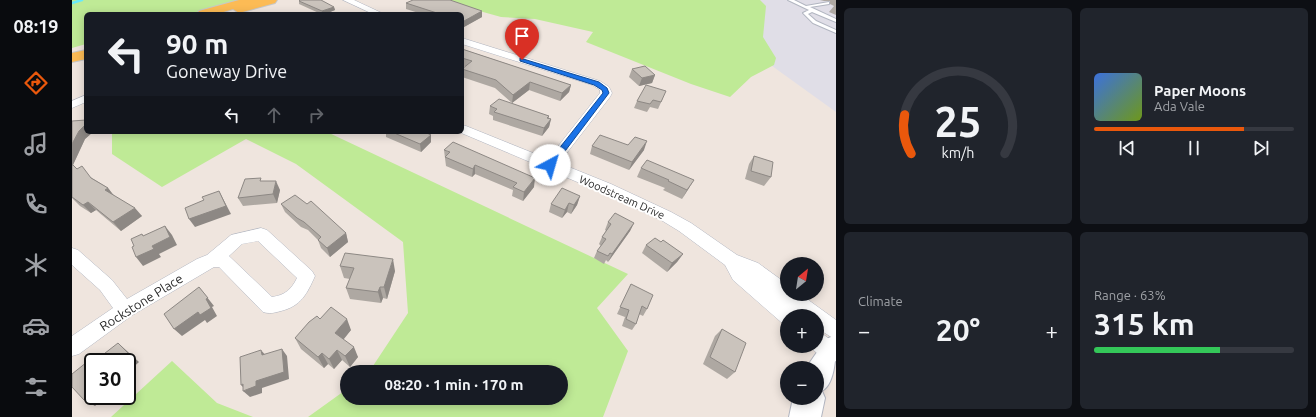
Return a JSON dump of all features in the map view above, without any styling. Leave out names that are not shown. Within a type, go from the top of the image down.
[{"type":"main road","points":[[210,12],[252,0]]},
{"type":"main road","points":[[230,12],[271,0]]},
{"type":"main road","points":[[72,52],[84,48]]},
{"type":"main road","points":[[72,58],[84,55]]},
{"type":"street","points":[[347,0],[375,12]]},
{"type":"street","points":[[464,42],[596,83],[605,89],[606,93],[604,97],[550,165]]},
{"type":"street","points":[[72,105],[84,99]]},
{"type":"street","name":"Woodstream Drive","points":[[464,130],[550,165],[660,213],[685,227],[731,260],[752,268],[806,309]]},
{"type":"street","name":"Rockstone Place","points":[[72,347],[125,310],[197,267],[213,260],[237,239],[261,234],[306,276],[301,290],[288,302],[269,306],[223,260],[213,260]]},
{"type":"street","points":[[72,254],[106,286],[125,310]]},
{"type":"street","name":"Woodstream Drive","points":[[731,260],[739,275],[780,309]]},
{"type":"street","name":"Woodstream Drive","points":[[824,332],[830,343]]},
{"type":"street","points":[[823,361],[830,343]]},
{"type":"street","points":[[805,417],[808,405]]},
{"type":"lane","points":[[790,0],[836,21]]},
{"type":"lane","points":[[804,7],[828,3]]},
{"type":"lane","points":[[813,10],[805,13],[806,16],[812,21],[836,32]]},
{"type":"shaded area","points":[[744,0],[836,0],[836,112],[758,56]]},
{"type":"green space","points":[[72,0],[243,0],[200,12],[84,12],[84,45],[72,48]]},
{"type":"green space","points":[[417,0],[760,0],[766,6],[763,37],[776,58],[774,65],[751,77],[730,97],[691,84],[586,42],[593,32],[535,19],[501,17],[458,5]]},
{"type":"green space","points":[[112,134],[331,134],[628,274],[597,308],[628,351],[603,417],[308,417],[340,394],[340,405],[568,405],[568,365],[374,365],[408,313],[403,242],[296,164],[246,139],[162,187],[112,154]]},
{"type":"green space","points":[[172,361],[217,403],[253,417],[111,417],[124,405],[136,405],[136,394]]},
{"type":"building","points":[[321,0],[334,7],[322,11],[299,1]]},
{"type":"building","points":[[413,0],[450,0],[482,11],[464,21],[464,12],[434,12],[406,3]]},
{"type":"building","points":[[464,50],[571,85],[562,93],[530,82],[513,95],[496,80],[464,70],[464,67],[472,61],[464,59]]},
{"type":"building","points":[[645,66],[655,75],[642,78],[632,69]]},
{"type":"building","points":[[646,85],[666,91],[661,102],[653,100],[650,104],[637,101]]},
{"type":"building","points":[[499,99],[549,116],[547,118],[551,119],[544,128],[494,112],[497,109],[490,106]]},
{"type":"building","points":[[84,120],[84,126],[79,131],[72,144],[72,121]]},
{"type":"building","points":[[397,134],[431,135],[420,144]]},
{"type":"building","points":[[600,135],[628,145],[635,137],[647,141],[632,162],[592,146]]},
{"type":"building","points":[[453,142],[535,178],[524,192],[513,187],[517,183],[475,165],[473,169],[445,157],[450,152],[444,150]]},
{"type":"building","points":[[754,156],[773,162],[771,177],[751,171]]},
{"type":"building","points":[[647,160],[694,180],[687,190],[668,181],[669,180],[641,168]]},
{"type":"building","points":[[72,165],[77,169],[82,166],[91,178],[108,188],[105,190],[135,208],[113,222],[88,202],[83,205],[72,197]]},
{"type":"building","points":[[261,178],[260,181],[276,181],[273,194],[238,198],[245,179]]},
{"type":"building","points":[[562,188],[580,196],[574,205],[569,203],[565,210],[551,204]]},
{"type":"building","points":[[219,191],[226,206],[189,219],[185,208],[204,200],[202,197]]},
{"type":"building","points":[[295,195],[307,204],[311,201],[346,233],[327,248],[318,240],[321,237],[281,204]]},
{"type":"building","points":[[615,213],[634,223],[612,254],[610,253],[608,256],[597,251],[606,239],[602,237],[611,224],[608,222]]},
{"type":"building","points":[[165,226],[170,237],[152,246],[154,249],[136,257],[131,239],[142,234],[143,236]]},
{"type":"building","points":[[655,238],[661,242],[663,240],[683,254],[672,263],[646,245]]},
{"type":"building","points":[[345,253],[393,259],[384,287],[380,287],[378,292],[346,288],[354,268],[340,266]]},
{"type":"building","points":[[631,284],[653,295],[647,309],[642,306],[636,324],[626,319],[629,310],[620,307]]},
{"type":"building","points":[[199,287],[208,298],[206,299],[211,308],[200,315],[198,312],[174,329],[164,314]]},
{"type":"building","points":[[331,307],[347,319],[335,333],[354,347],[345,356],[337,350],[329,359],[322,353],[318,357],[295,338],[309,322],[317,316],[320,319]]},
{"type":"building","points":[[722,329],[746,343],[735,372],[710,357]]},
{"type":"building","points":[[118,343],[128,353],[105,353]]},
{"type":"building","points":[[282,349],[284,372],[256,381],[256,386],[243,391],[243,384],[241,385],[240,357],[261,350],[262,355]]},
{"type":"building","points":[[84,364],[84,400],[72,387],[72,374]]},
{"type":"waterway","points":[[72,3],[82,0]]},
{"type":"route","points":[[522,60],[596,83],[605,89],[606,93],[604,97],[550,165]]}]
